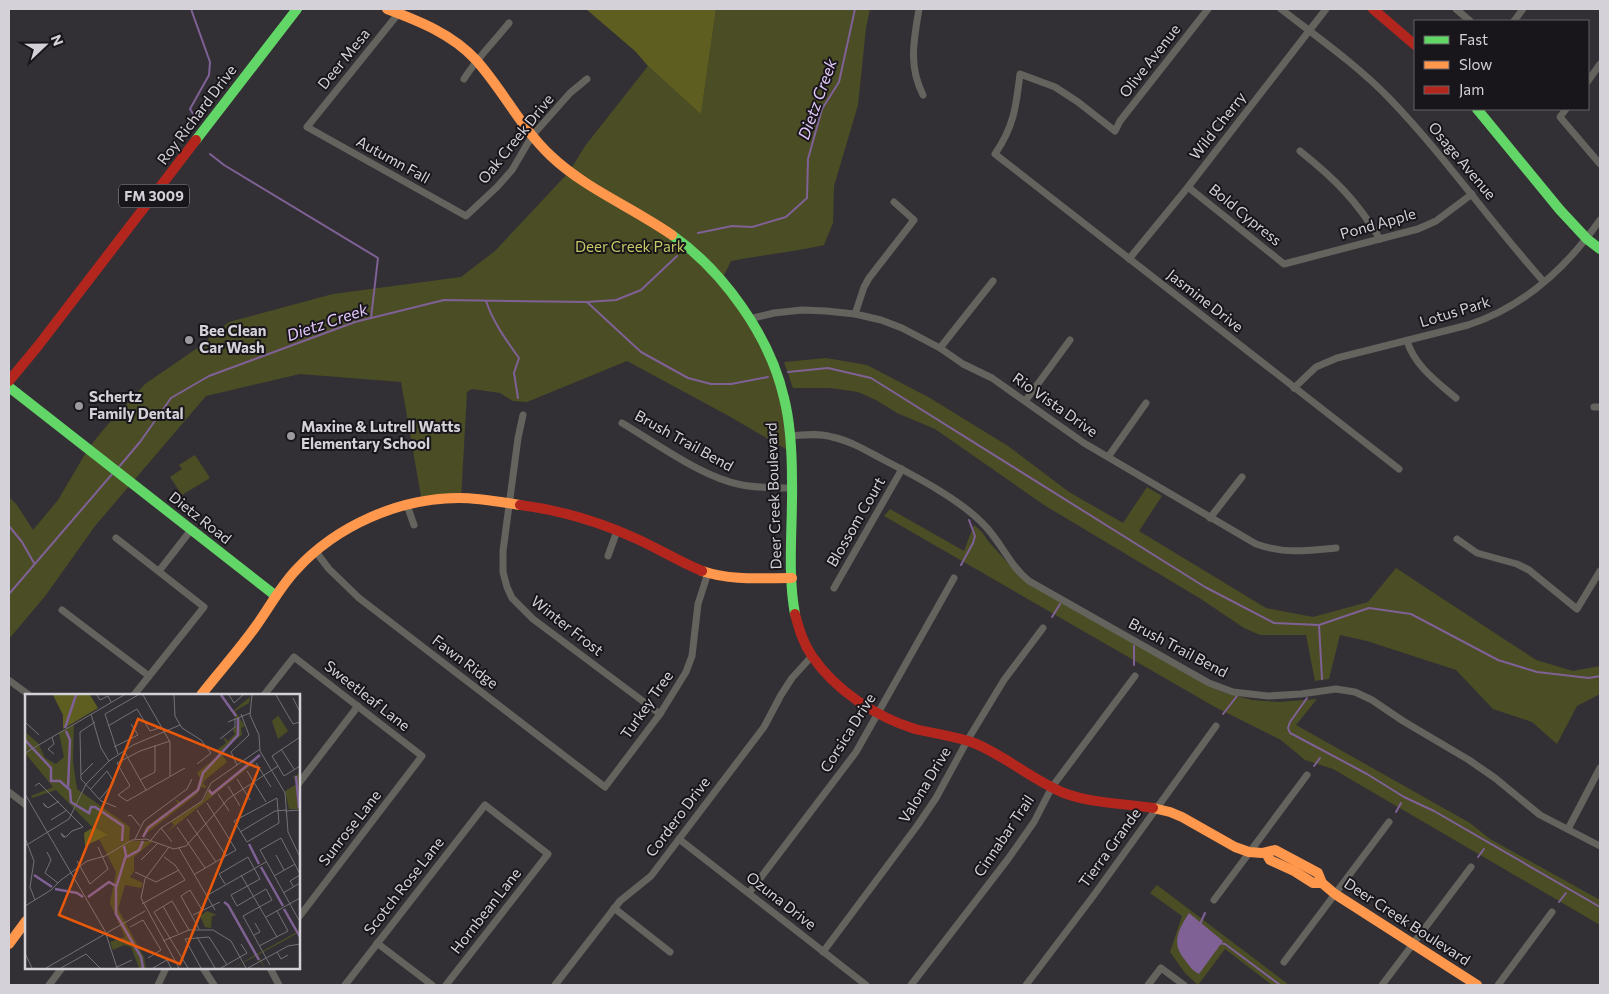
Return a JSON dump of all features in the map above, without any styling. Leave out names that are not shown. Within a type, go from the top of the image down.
[{"type":"street","name":"Roy Richard Drive","points":[[9,381],[49,332],[297,9]]},
{"type":"street","name":"Deer Creek Boulevard","points":[[387,9],[400,11],[448,36],[476,60],[532,136],[547,153],[569,172],[639,214],[684,245],[715,274],[749,319],[768,353],[784,396],[790,436],[792,578],[795,618],[800,633],[812,656],[850,695],[877,714],[914,729],[958,737],[980,746],[1052,787],[1075,797],[1093,801],[1156,808],[1192,822],[1226,843],[1266,854],[1270,860],[1314,883],[1322,883],[1335,894],[1477,985]]},
{"type":"street","points":[[919,9],[913,63],[916,81],[923,95]]},
{"type":"street","name":"Olive Avenue","points":[[995,154],[1005,140],[1014,116],[1020,74],[1055,87],[1078,102],[1115,131],[1120,121],[1208,9]]},
{"type":"street","name":"Osage Avenue","points":[[1281,9],[1390,98],[1544,282]]},
{"type":"street","name":"Wild Cherry","points":[[1128,259],[1188,187],[1326,9]]},
{"type":"street","points":[[1373,9],[1414,44]]},
{"type":"street","points":[[1456,9],[1469,20]]},
{"type":"street","points":[[1515,20],[1523,9]]},
{"type":"street","name":"Deer Mesa","points":[[307,127],[400,11]]},
{"type":"street","points":[[464,79],[476,60],[492,45],[509,23]]},
{"type":"street","points":[[1589,80],[1600,64]]},
{"type":"street","name":"Oak Creek Drive","points":[[466,216],[497,187],[512,170],[532,136],[570,93],[587,79]]},
{"type":"street","points":[[1478,110],[1560,210],[1600,249]]},
{"type":"street","points":[[1565,110],[1560,117],[1600,164]]},
{"type":"street","name":"Autumn Fall","points":[[307,127],[466,216]]},
{"type":"street","points":[[1300,151],[1346,191],[1366,216],[1380,239]]},
{"type":"street","name":"Jasmine Drive","points":[[995,154],[1399,469]]},
{"type":"street","name":"Bold Cypress","points":[[1188,187],[1284,264]]},
{"type":"street","name":"Pond Apple","points":[[1284,264],[1418,229],[1436,221],[1472,194]]},
{"type":"street","points":[[855,314],[869,278],[914,220],[894,202]]},
{"type":"street","name":"Lotus Park","points":[[1294,388],[1309,372],[1321,364],[1337,358],[1484,320],[1515,305],[1544,282],[1587,238],[1600,220]]},
{"type":"street","points":[[940,348],[994,280]]},
{"type":"street","name":"Rio Vista Drive","points":[[749,319],[774,313],[802,310],[826,311],[855,314],[881,320],[902,328],[940,348],[958,361],[992,378],[1026,400],[1084,443],[1256,544],[1290,552],[1336,548]]},
{"type":"street","points":[[1026,400],[1070,340]]},
{"type":"street","points":[[1407,341],[1410,352],[1421,367],[1456,398]]},
{"type":"street","name":"Dietz Road","points":[[9,387],[276,596]]},
{"type":"street","points":[[1108,457],[1146,402]]},
{"type":"street","name":"Winter Frost","points":[[522,415],[502,562],[504,579],[512,598],[534,619],[660,714]]},
{"type":"street","name":"Brush Trail Bend","points":[[622,423],[685,461],[725,480],[753,487],[792,488]]},
{"type":"street","name":"Brush Trail Bend","points":[[790,436],[830,436],[850,441],[902,469],[940,492],[975,517],[987,528],[1016,568],[1029,580],[1199,678],[1233,692],[1268,696],[1301,694],[1336,688],[1355,692],[1372,700],[1403,721],[1470,760],[1495,778],[1534,812],[1600,846]]},
{"type":"street","name":"Blossom Court","points":[[834,588],[902,469]]},
{"type":"street","points":[[1210,518],[1242,477]]},
{"type":"street","points":[[202,694],[261,619],[297,569],[316,552],[335,537],[375,516],[429,501],[458,498],[510,503],[572,515],[642,541],[693,567],[708,572],[734,578],[792,578]]},
{"type":"street","points":[[407,506],[414,526]]},
{"type":"street","points":[[159,571],[191,530]]},
{"type":"street","points":[[608,556],[617,531]]},
{"type":"street","points":[[116,538],[204,607],[135,694]]},
{"type":"street","points":[[1457,539],[1477,553],[1518,564],[1529,570],[1577,609],[1600,571]]},
{"type":"street","name":"Fawn Ridge","points":[[316,552],[342,583],[359,598],[605,787]]},
{"type":"street","name":"Turkey Tree","points":[[605,787],[660,714],[686,672],[692,656],[698,604],[708,572]]},
{"type":"street","name":"Corsica Drive","points":[[749,893],[839,777],[856,752],[954,578]]},
{"type":"street","points":[[62,610],[149,676]]},
{"type":"street","name":"Valona Drive","points":[[823,952],[917,826],[936,798],[967,741],[1004,680],[1043,628]]},
{"type":"street","name":"Cordero Drive","points":[[557,984],[614,908],[651,876],[764,727],[792,678],[812,656]]},
{"type":"street","name":"Sweetleaf Lane","points":[[265,694],[294,657],[422,756]]},
{"type":"street","name":"Cinnabar Trail","points":[[911,985],[1034,822],[1052,787],[1135,676]]},
{"type":"street","points":[[10,681],[28,694]]},
{"type":"street","points":[[300,782],[358,706]]},
{"type":"street","name":"Tierra Grande","points":[[1026,985],[1216,726]]},
{"type":"street","name":"Sunrose Lane","points":[[300,916],[422,756]]},
{"type":"street","points":[[1568,829],[1600,768]]},
{"type":"street","points":[[1214,900],[1307,775]]},
{"type":"street","points":[[9,792],[25,804]]},
{"type":"street","name":"Scotch Rose Lane","points":[[345,985],[485,805],[548,854]]},
{"type":"street","points":[[1284,962],[1389,822]]},
{"type":"street","name":"Ozuna Drive","points":[[679,839],[866,985]]},
{"type":"street","name":"Hornbean Lane","points":[[446,985],[548,854]]},
{"type":"street","points":[[1382,985],[1471,867]]},
{"type":"street","points":[[614,908],[670,952]]},
{"type":"street","points":[[1498,985],[1552,912]]},
{"type":"street","points":[[9,944],[25,922]]},
{"type":"street","points":[[377,943],[432,985]]},
{"type":"street","points":[[1148,985],[1161,968],[1184,985]]},
{"type":"street","points":[[49,985],[61,969]]},
{"type":"street","points":[[158,985],[166,969]]},
{"type":"street","points":[[204,969],[214,985]]},
{"type":"street","points":[[271,969],[279,985]]},
{"type":"green space","name":"Deer Creek Park","points":[[716,9],[870,9],[866,28],[858,105],[834,186],[833,223],[824,245],[731,261],[721,281],[773,365],[791,452],[627,361],[527,402],[513,401],[500,393],[472,389],[467,392],[461,499],[422,502],[401,382],[300,374],[206,396],[95,526],[46,595],[9,639],[9,497],[17,505],[33,530],[58,500],[88,449],[145,384],[196,349],[229,322],[333,294],[461,277],[495,251],[569,172],[585,146],[648,66],[701,113]]},
{"type":"green space","points":[[826,358],[867,365],[930,398],[1008,446],[1069,492],[1123,523],[1147,487],[1162,496],[1139,531],[1266,608],[1313,617],[1368,602],[1396,568],[1536,660],[1573,671],[1600,666],[1600,694],[1577,706],[1557,744],[1532,722],[1493,709],[1456,670],[1367,641],[1340,635],[1329,679],[1315,681],[1306,635],[1260,635],[1244,628],[1201,599],[1044,505],[935,429],[897,413],[876,400],[858,392],[830,388],[793,388],[784,362]]},
{"type":"green space","points":[[195,455],[210,478],[182,495],[170,477],[182,469],[179,465]]},
{"type":"green space","points":[[890,509],[964,551],[974,525],[1025,582],[1222,692],[1252,700],[1280,702],[1317,699],[1296,725],[1470,823],[1490,839],[1600,900],[1600,925],[1333,769],[1305,760],[1281,740],[1215,707],[884,516]]},
{"type":"green space","points":[[1157,885],[1289,985],[1272,985],[1225,949],[1198,985],[1185,973],[1170,952],[1182,916],[1150,893]]},
{"type":"shaded area","points":[[586,9],[716,9],[701,114],[648,66],[635,51]]},
{"type":"shaded area","points":[[1189,913],[1223,941],[1199,974],[1191,968],[1181,954],[1177,942],[1179,931]]},
{"type":"waterway","points":[[191,9],[210,62],[209,75],[190,109],[193,114]]},
{"type":"waterway","name":"Dietz Creek","points":[[698,233],[732,226],[752,227],[786,217],[807,198],[808,159],[822,109],[839,82],[855,9]]},
{"type":"waterway","points":[[210,154],[224,165],[378,258],[371,318]]},
{"type":"waterway","name":"Dietz Creek","points":[[118,468],[140,442],[171,398],[209,376],[355,322],[444,300],[587,302],[616,300],[641,290],[677,256]]},
{"type":"waterway","points":[[486,301],[496,324],[519,358],[514,373],[518,398]]},
{"type":"waterway","points":[[588,303],[641,352],[688,378],[711,384],[731,384],[768,377]]},
{"type":"waterway","points":[[788,372],[828,368],[871,378],[1205,587],[1274,623],[1319,625],[1369,608],[1411,614],[1498,660],[1537,672],[1589,678],[1600,676]]},
{"type":"waterway","name":"Dietz Creek","points":[[9,594],[113,473]]},
{"type":"waterway","points":[[961,565],[975,536],[969,520]]},
{"type":"waterway","points":[[9,526],[22,542],[34,563]]},
{"type":"waterway","points":[[1052,617],[1060,604]]},
{"type":"waterway","points":[[1319,625],[1322,679]]},
{"type":"waterway","points":[[1134,646],[1134,665]]},
{"type":"waterway","points":[[1223,714],[1237,696]]},
{"type":"waterway","points":[[1307,698],[1290,722],[1288,728],[1290,733],[1367,774],[1404,797],[1434,811],[1600,907]]},
{"type":"waterway","points":[[1314,766],[1320,758]]},
{"type":"waterway","points":[[1396,812],[1401,803]]},
{"type":"waterway","points":[[1478,857],[1484,849]]},
{"type":"waterway","points":[[1559,902],[1566,893]]},
{"type":"waterway","points":[[1200,924],[1205,913]]},
{"type":"waterway","points":[[1218,943],[1225,944],[1280,985]]},
{"type":"traffic: fast","points":[[196,140],[297,9]]},
{"type":"traffic: fast","points":[[1478,110],[1560,210],[1587,239],[1600,249]]},
{"type":"traffic: fast","points":[[672,235],[709,267],[742,307],[768,351],[777,375],[784,398],[791,439],[791,581],[795,614]]},
{"type":"traffic: fast","points":[[9,387],[276,596]]},
{"type":"traffic: slow","points":[[387,9],[434,29],[467,51],[486,72],[530,133],[551,156],[594,188],[672,235]]},
{"type":"traffic: slow","points":[[202,694],[249,635],[296,570],[312,554],[349,528],[392,509],[436,499],[490,500],[520,505]]},
{"type":"traffic: slow","points":[[702,571],[735,578],[792,578]]},
{"type":"traffic: slow","points":[[1153,808],[1182,817],[1235,847],[1249,852],[1262,853],[1275,850],[1318,873],[1322,883],[1335,894],[1477,985]]},
{"type":"traffic: slow","points":[[1266,853],[1270,860],[1294,871],[1313,883],[1322,883]]},
{"type":"traffic: slow","points":[[9,944],[25,922]]},
{"type":"traffic: jam","points":[[1373,9],[1414,44]]},
{"type":"traffic: jam","points":[[9,381],[196,140]]},
{"type":"traffic: jam","points":[[520,505],[565,513],[609,527],[702,571]]},
{"type":"traffic: jam","points":[[795,614],[806,646],[821,668],[844,691],[871,710],[915,729],[952,737],[986,748],[1041,782],[1075,797],[1153,808]]},
{"type":"place","name":"Bee Clean Car Wash","points":[[189,340]]},
{"type":"place","name":"Schertz Family Dental","points":[[79,406]]},
{"type":"place","name":"Maxine & Lutrell Watts Elementary School","points":[[291,436]]}]
